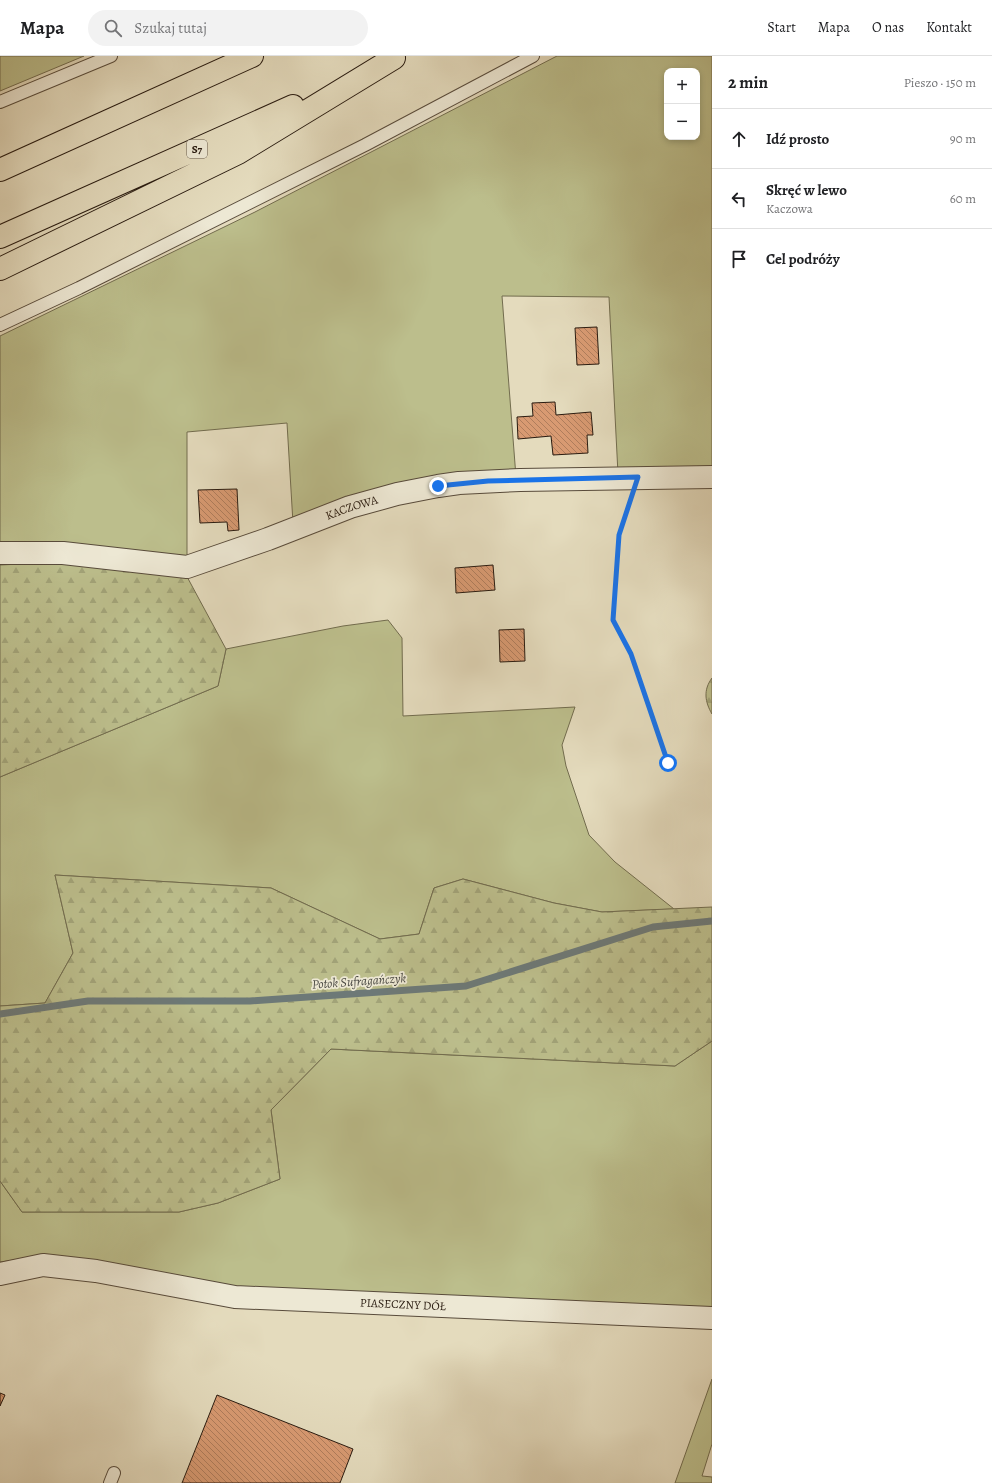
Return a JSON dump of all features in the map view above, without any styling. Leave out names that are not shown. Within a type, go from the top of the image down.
[{"type":"highway","points":[[0,170],[252,56]]},
{"type":"highway","points":[[0,269],[238,153],[396,57]]},
{"type":"highway","name":"S7","points":[[0,237],[269,117],[396,57]]},
{"type":"street","name":"KACZOWA","points":[[0,553],[63,553],[187,567],[268,539],[350,507],[397,494],[466,482],[638,477],[712,477]]},
{"type":"street","name":"PIASECZNY DÓŁ","points":[[0,1274],[42,1265],[96,1271],[235,1297],[712,1318]]},
{"type":"lane","points":[[0,102],[110,56]]},
{"type":"lane","points":[[0,325],[79,288],[358,148],[534,56]]},
{"type":"path","points":[[638,477],[619,535],[613,620],[631,654],[668,763]]},
{"type":"green space","points":[[0,56],[84,56],[0,91]]},
{"type":"green space","points":[[557,56],[712,56],[712,472],[618,474],[609,297],[502,296],[516,477],[293,523],[287,423],[187,432],[187,561],[0,546],[0,336],[255,212]]},
{"type":"green space","points":[[62,562],[185,573],[226,649],[218,686],[0,777],[0,565]]},
{"type":"green space","points":[[388,620],[402,638],[403,716],[575,707],[562,745],[566,766],[589,835],[615,862],[674,909],[602,912],[554,903],[463,879],[434,888],[419,934],[380,939],[271,888],[55,875],[73,953],[45,1003],[0,1006],[0,777],[218,686],[226,649],[343,626]]},
{"type":"green space","points":[[712,678],[712,714],[708,705],[706,692]]},
{"type":"green space","points":[[55,875],[271,888],[380,939],[419,934],[434,888],[463,879],[554,903],[602,912],[712,907],[712,1041],[675,1066],[331,1049],[271,1110],[280,1179],[218,1203],[179,1212],[22,1212],[0,1181],[0,1006],[45,1003],[73,953]]},
{"type":"green space","points":[[712,1041],[712,1308],[235,1287],[48,1256],[0,1262],[0,1181],[22,1212],[179,1212],[218,1203],[280,1179],[271,1110],[331,1049],[675,1066]]},
{"type":"green space","points":[[712,1379],[712,1444],[702,1476],[712,1477],[712,1483],[675,1483]]},
{"type":"building","points":[[597,327],[599,364],[577,365],[575,328]]},
{"type":"building","points":[[555,402],[556,415],[591,412],[593,435],[587,435],[588,453],[553,455],[551,436],[518,439],[517,417],[533,416],[532,403]]},
{"type":"building","points":[[237,489],[239,530],[228,531],[227,522],[200,523],[198,490]]},
{"type":"building","points":[[493,565],[495,590],[456,593],[455,568]]},
{"type":"building","points":[[524,629],[525,661],[500,662],[499,630]]},
{"type":"building","points":[[0,1393],[5,1395],[0,1406]]},
{"type":"building","points":[[217,1395],[353,1449],[340,1483],[182,1483]]},
{"type":"waterway","name":"Potok Sufragańczyk","points":[[0,1014],[88,1001],[250,1001],[466,986],[653,927],[712,921]]},
{"type":"route","points":[[438,486],[488,481],[638,477],[619,535],[613,620],[631,654],[668,763]]}]
